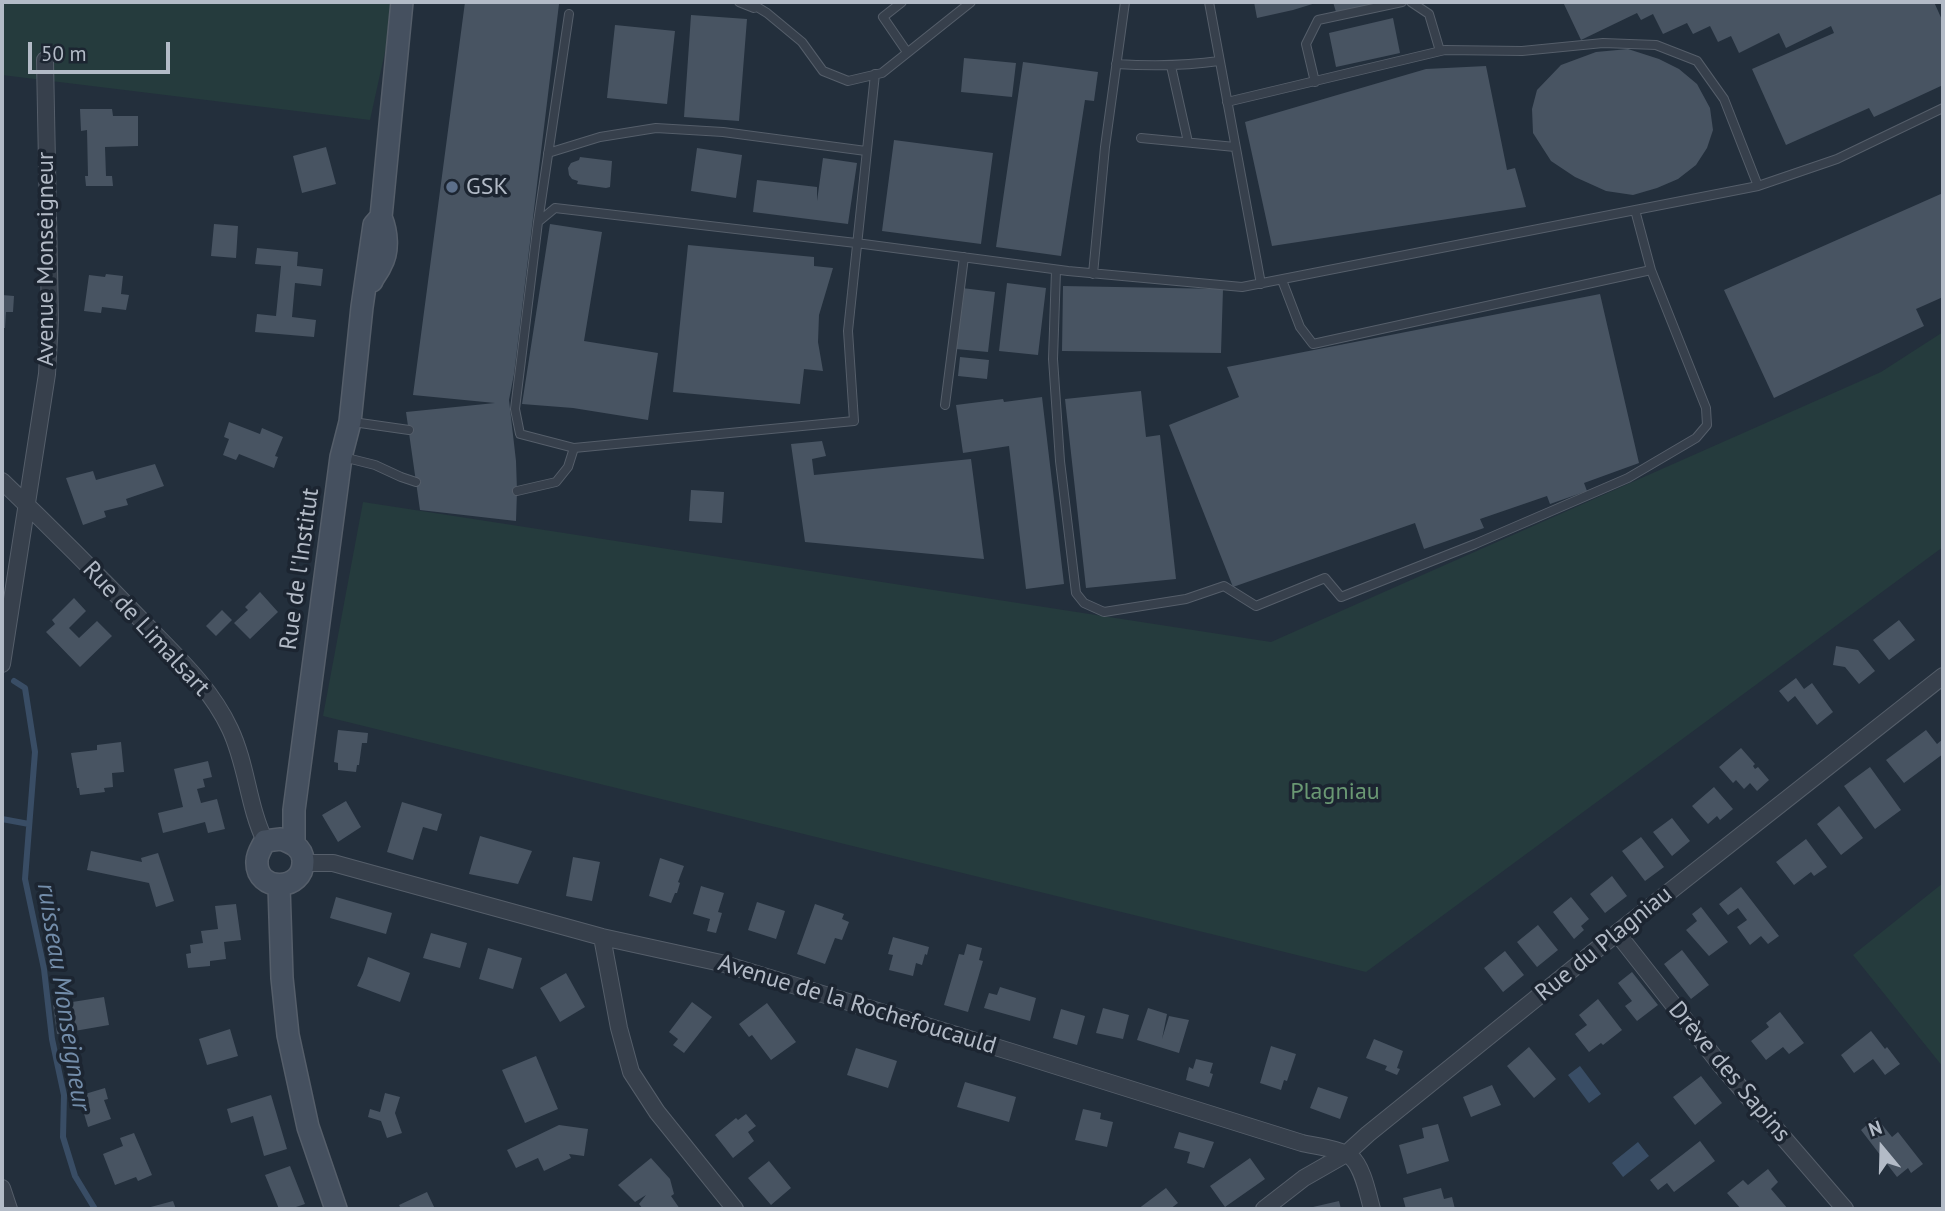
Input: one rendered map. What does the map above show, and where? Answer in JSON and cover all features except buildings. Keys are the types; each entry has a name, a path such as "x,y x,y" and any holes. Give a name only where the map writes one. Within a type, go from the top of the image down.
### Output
{"street":[{"name":"Rue de l'Institut","path":"299,854 294,810 341,457 350,422 374,225 381,218 402,2"},
{"name":"Avenue Monseigneur","path":"2,664 47,374 51,320 45,60"},
{"name":"Rue de Limalsart","path":"2,481 127,606 207,691 230,729 248,780 256,822 265,841"},
{"name":"Rue du Plagniau","path":"1264,1209 1312,1172 1346,1154 1616,933 1943,676"},
{"path":"281,839 299,854 298,877 286,885 279,886 265,881 257,869 258,855 265,841 281,839"},
{"name":"Avenue de la Rochefoucauld","path":"299,854 602,937 721,963 1302,1143 1346,1154"},
{"path":"279,886 282,978 288,1035 308,1127 336,1209"},
{"name":"Drève des Sapins","path":"1616,933 1719,1063 1845,1209"},
{"path":"602,937 619,1028 631,1072 657,1112 734,1209"},
{"path":"1346,1154 1353,1158 1366,1184 1372,1209"},
{"path":"2,1188 9,1209"}],"lane":[{"path":"739,2 767,13"},
{"path":"749,2 802,42 823,71 848,81 882,73 971,2"},
{"path":"902,2 883,17 907,52"},
{"path":"1093,274 1105,147 1125,2"},
{"path":"1209,2 1261,284"},
{"path":"1315,82 1306,44 1318,20 1402,2"},
{"path":"1410,2 1429,14 1440,51"},
{"path":"569,14 538,222 515,409 517,434 574,447 854,421 848,331 875,74"},
{"path":"1227,102 1440,51 1522,51 1603,43 1656,45 1696,61 1724,99 1758,186"},
{"path":"1116,64 1171,66 1219,61"},
{"path":"1171,66 1188,142"},
{"path":"538,222 555,208 856,243 1056,270 1242,287 1758,186 1837,159 1943,108"},
{"path":"548,153 600,137 656,128 723,132 866,151"},
{"path":"1140,138 1235,147"},
{"path":"1056,270 1053,359 1060,461 1076,593 1084,603 1104,612 1186,599 1224,586 1256,606 1325,578 1341,597 1475,544 1628,478 1696,438 1707,425 1706,408 1651,270 1635,210"},
{"path":"945,405 964,257"},
{"path":"1282,280 1300,327 1313,344 1651,270"},
{"path":"350,422 410,430"},
{"path":"517,491 556,482 568,467 574,447"},
{"path":"341,457 375,465 416,482"}],"green space":[{"path":"2,2 396,2 370,120 2,75"},
{"name":"Plagniau","path":"1943,332 1943,547 1366,972 323,716 363,502 1271,642 1881,372"},
{"path":"1943,883 1943,1067 1853,955"}],"water":[{"path":"1580,1066 1601,1094 1589,1103 1568,1075"},
{"path":"1638,1142 1649,1156 1623,1177 1612,1163"}],"waterway":[{"name":"ruisseau Monseigneur","path":"14,681 25,688 35,752 25,879 44,969 52,1039 64,1095 63,1137 75,1176 95,1209"},
{"name":"ruisseau Monseigneur","path":"2,819 29,824"}],"place":[{"name":"GSK","path":"452,187"}]}
